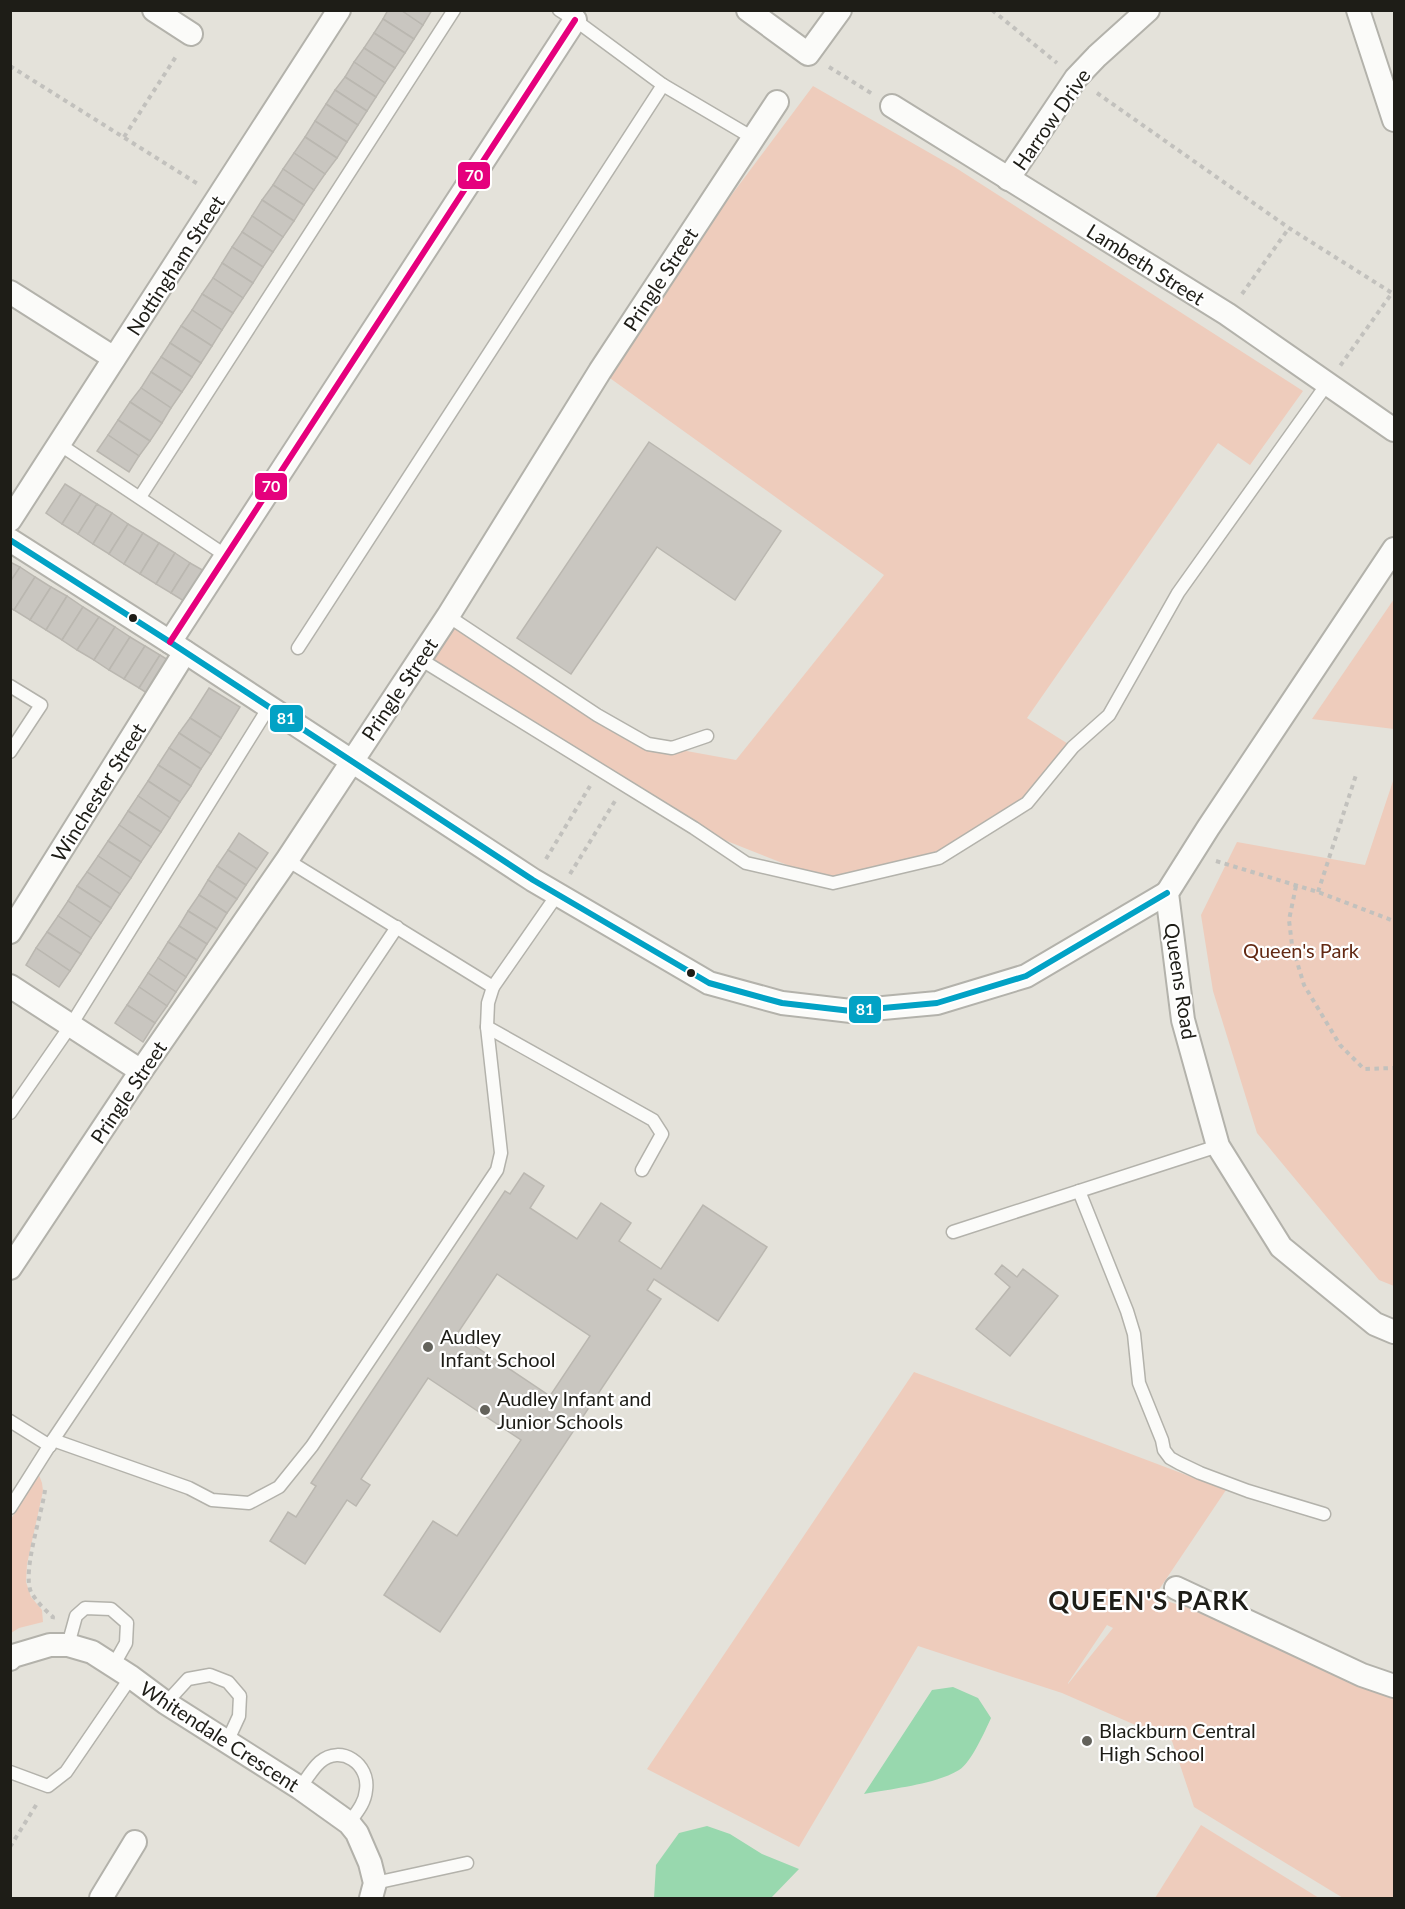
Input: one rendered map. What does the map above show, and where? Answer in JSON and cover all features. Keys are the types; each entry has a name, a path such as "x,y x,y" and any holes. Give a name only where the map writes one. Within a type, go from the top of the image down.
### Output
{"street":[{"path":"154,10 191,34"},
{"name":"Nottingham Street","path":"10,520 339,10"},
{"path":"748,10 808,54 840,10"},
{"name":"Harrow Drive","path":"1008,180 1076,78 1148,10"},
{"path":"1358,10 1395,120"},
{"name":"Winchester Street","path":"10,932 177,647 225,555 567,15"},
{"name":"Pringle Street","path":"10,1268 141,1071 287,860 420,659 600,371 777,102"},
{"name":"Lambeth Street","path":"892,106 1227,314 1395,430"},
{"path":"10,292 114,358"},
{"path":"10,540 533,880 709,983 782,1003 851,1011 937,1003 1026,976 1167,893 1395,549"},
{"name":"Queens Road","path":"1167,893 1184,1020 1218,1146 1281,1247 1375,1324 1395,1332"},
{"path":"10,986 141,1071"},
{"path":"1176,1588 1362,1675 1395,1686"},
{"path":"10,1659 59,1645"},
{"name":"Whitendale Crescent","path":"59,1645 92,1652 166,1703 300,1788 349,1823 357,1833 365,1853 373,1891"},
{"path":"101,1899 135,1842"}],"lane":[{"path":"140,497 454,10"},
{"path":"567,15 663,85 753,138"},
{"path":"298,648 663,85"},
{"path":"420,659 694,828 746,863 833,883 939,858 1027,803 1073,747 1109,715 1178,593 1327,384"},
{"path":"59,444 225,555"},
{"path":"448,616 597,715 648,744 672,748 707,735"},
{"path":"10,686 41,705 10,752"},
{"path":"10,1113 71,1025 269,707"},
{"path":"287,860 493,987"},
{"path":"10,1420 52,1443 189,1488 212,1500 249,1503 279,1487 312,1446 497,1170 501,1153 487,1027 488,1003 493,987 557,895"},
{"path":"10,1508 397,927"},
{"path":"487,1027 653,1120 662,1134 642,1170"},
{"path":"953,1232 1218,1146"},
{"path":"1079,1191 1127,1311 1134,1334 1139,1383 1164,1450 1170,1458 1200,1473 1248,1491 1324,1514"},
{"path":"10,1772 48,1786 66,1772 122,1672 127,1623 111,1610 85,1608 76,1616 59,1645"},
{"path":"166,1703 188,1679 210,1675 228,1682 240,1696 239,1716 226,1742"},
{"path":"300,1788 321,1761 340,1755 354,1760 364,1771 367,1788 363,1803 349,1823"},
{"path":"373,1891 467,1863"}],"path":[{"path":"992,10 1076,78 1289,228 1393,291 1327,384"},
{"path":"124,137 191,34"},
{"path":"808,54 892,106"},
{"path":"10,66 219,196"},
{"path":"1227,314 1289,228"},
{"path":"533,880 599,770"},
{"path":"1318,892 1356,775"},
{"path":"557,895 624,785"},
{"path":"1193,854 1318,892 1395,921"},
{"path":"1296,885 1289,920 1292,945 1305,985 1340,1045 1364,1069 1395,1068"},
{"path":"36,1468 45,1478 45,1491 28,1580 32,1592 52,1617 59,1645"},
{"path":"10,1847 48,1786"}],"green space":[{"path":"813,86 956,168 1303,391 1250,465 1218,443 1027,718 1073,747 1027,803 939,858 833,883 694,828 420,659 448,616 648,744 736,760 884,575 600,371"},
{"path":"1394,599 1394,729 1312,719"},
{"name":"Queen's Park","path":"1394,778 1394,1286 1379,1280 1257,1133 1213,991 1201,915 1237,842 1365,865"},
{"path":"914,1372 1226,1490 1154,1597 1394,1673 1394,1898 1343,1898 1194,1807 1172,1741 1062,1693 918,1646 799,1847 647,1769","holes":["1107,1625 1113,1628 1068,1684"]},
{"path":"39,1475 43,1491 27,1564 26,1582 31,1597 42,1610 43,1622 19,1628 11,1633 11,1519"},
{"path":"1201,1825 1319,1898 1155,1898"}],"shaded area":[{"path":"953,1687 978,1698 991,1718 964,1766 939,1779 864,1794 932,1690"},
{"path":"707,1826 730,1834 762,1854 799,1869 771,1898 654,1898 656,1865 679,1833"}],"building":[{"path":"388,10 401,10 423,25 414,39 383,19"},
{"path":"401,10 432,10 423,25"},
{"path":"383,19 414,39 405,53 374,33"},
{"path":"374,33 405,53 395,68 364,48"},
{"path":"364,48 395,68 385,83 354,62"},
{"path":"354,62 385,83 376,97 345,77"},
{"path":"345,77 376,97 367,111 335,90"},
{"path":"335,90 367,111 358,125 326,104"},
{"path":"326,104 358,125 347,142 315,121"},
{"path":"315,121 347,142 337,158 305,137"},
{"path":"305,137 337,158 325,174 294,153"},
{"path":"294,153 325,174 314,190 283,169"},
{"path":"283,169 314,190 304,205 273,185"},
{"path":"273,185 304,205 294,221 262,200"},
{"path":"262,200 294,221 283,237 252,216"},
{"path":"252,216 283,237 273,252 242,232"},
{"path":"242,232 273,252 263,267 232,247"},
{"path":"232,247 263,267 253,283 222,263"},
{"path":"222,263 253,283 243,298 213,278"},
{"path":"213,278 243,298 233,313 202,294"},
{"path":"202,294 233,313 222,330 192,310"},
{"path":"192,310 222,330 212,346 181,326"},
{"path":"181,326 212,346 201,363 170,343"},
{"path":"170,343 201,363 192,377 161,357"},
{"path":"161,357 192,377 182,392 151,372"},
{"path":"151,372 182,392 171,408 141,388"},
{"path":"141,388 171,408 162,423 130,402"},
{"path":"130,402 162,423 150,441 118,420"},
{"path":"118,420 150,441 139,456 108,435"},
{"path":"108,435 139,456 129,472 97,451"},
{"path":"649,442 781,531 735,600 657,547 571,674 517,638"},
{"path":"65,484 81,494 62,524 46,513"},
{"path":"81,494 97,504 78,534 62,524"},
{"path":"97,504 112,513 93,544 78,534"},
{"path":"112,513 128,524 109,554 93,544"},
{"path":"128,524 143,533 124,564 109,554"},
{"path":"143,533 159,543 140,574 124,564"},
{"path":"159,543 175,553 156,584 140,574"},
{"path":"175,553 190,563 171,593 156,584"},
{"path":"10,562 20,567 10,582"},
{"path":"190,563 206,572 187,603 171,593"},
{"path":"20,567 35,577 14,610 10,608 10,582"},
{"path":"35,577 51,587 30,620 14,610"},
{"path":"51,587 67,596 46,630 30,620"},
{"path":"67,596 83,607 62,640 46,630"},
{"path":"83,607 99,617 77,650 62,640"},
{"path":"99,617 115,627 94,660 77,650"},
{"path":"115,627 130,637 109,670 94,660"},
{"path":"130,637 145,646 124,679 109,670"},
{"path":"145,646 160,655 139,688 124,679"},
{"path":"160,655 173,663 153,697 139,688"},
{"path":"209,688 240,707 221,738 190,718"},
{"path":"190,718 221,738 211,754 179,733"},
{"path":"179,733 211,754 201,769 169,748"},
{"path":"169,748 201,769 191,786 158,765"},
{"path":"158,765 191,786 180,802 148,781"},
{"path":"148,781 180,802 170,818 138,796"},
{"path":"138,796 170,818 161,832 128,811"},
{"path":"128,811 161,832 151,847 119,825"},
{"path":"119,825 151,847 141,862 108,841"},
{"path":"239,833 268,853 257,869 228,850"},
{"path":"108,841 141,862 131,878 98,856"},
{"path":"228,850 257,869 246,885 217,866"},
{"path":"98,856 131,878 120,894 87,872"},
{"path":"217,866 246,885 237,899 208,880"},
{"path":"87,872 120,894 111,908 77,886"},
{"path":"208,880 237,899 227,913 199,895"},
{"path":"77,886 111,908 101,923 68,901"},
{"path":"199,895 227,913 217,929 188,911"},
{"path":"68,901 101,923 91,938 58,916"},
{"path":"188,911 217,929 207,944 179,926"},
{"path":"58,916 91,938 81,954 47,932"},
{"path":"179,926 207,944 197,960 168,942"},
{"path":"47,932 81,954 70,971 36,948"},
{"path":"168,942 197,960 186,977 158,958"},
{"path":"36,948 70,971 59,987 26,965"},
{"path":"158,958 186,977 176,992 148,973"},
{"path":"148,973 176,992 167,1006 139,987"},
{"path":"139,987 167,1006 155,1023 127,1005"},
{"path":"127,1005 155,1023 143,1042 115,1023"},
{"path":"524,1173 544,1186 530,1208 577,1239 601,1203 631,1223 619,1241 661,1269 703,1205 767,1247 718,1321 654,1279 647,1290 661,1299 440,1632 384,1595 433,1521 457,1536 521,1440 428,1378 361,1479 370,1485 356,1506 347,1500 305,1564 270,1541 288,1512 296,1517 316,1486 311,1483 505,1191 510,1194","holes":["497,1274 590,1336 550,1396 457,1334"]},
{"path":"1002,1265 1017,1277 1023,1269 1058,1296 1010,1356 976,1329 1010,1287 995,1274"}],"transit line":[{"name":"70","path":"170,642 575,20"},
{"name":"81","path":"10,540 533,880 709,983 782,1003 851,1011 937,1003 1026,976 1167,893"}],"place":[{"name":"Audley Infant School","path":"428,1347"},
{"name":"Audley Infant and Junior Schools","path":"485,1410"},
{"name":"Blackburn Central High School","path":"1087,1741"}],"district":[{"name":"QUEEN'S PARK","path":"1149,1600"}]}
